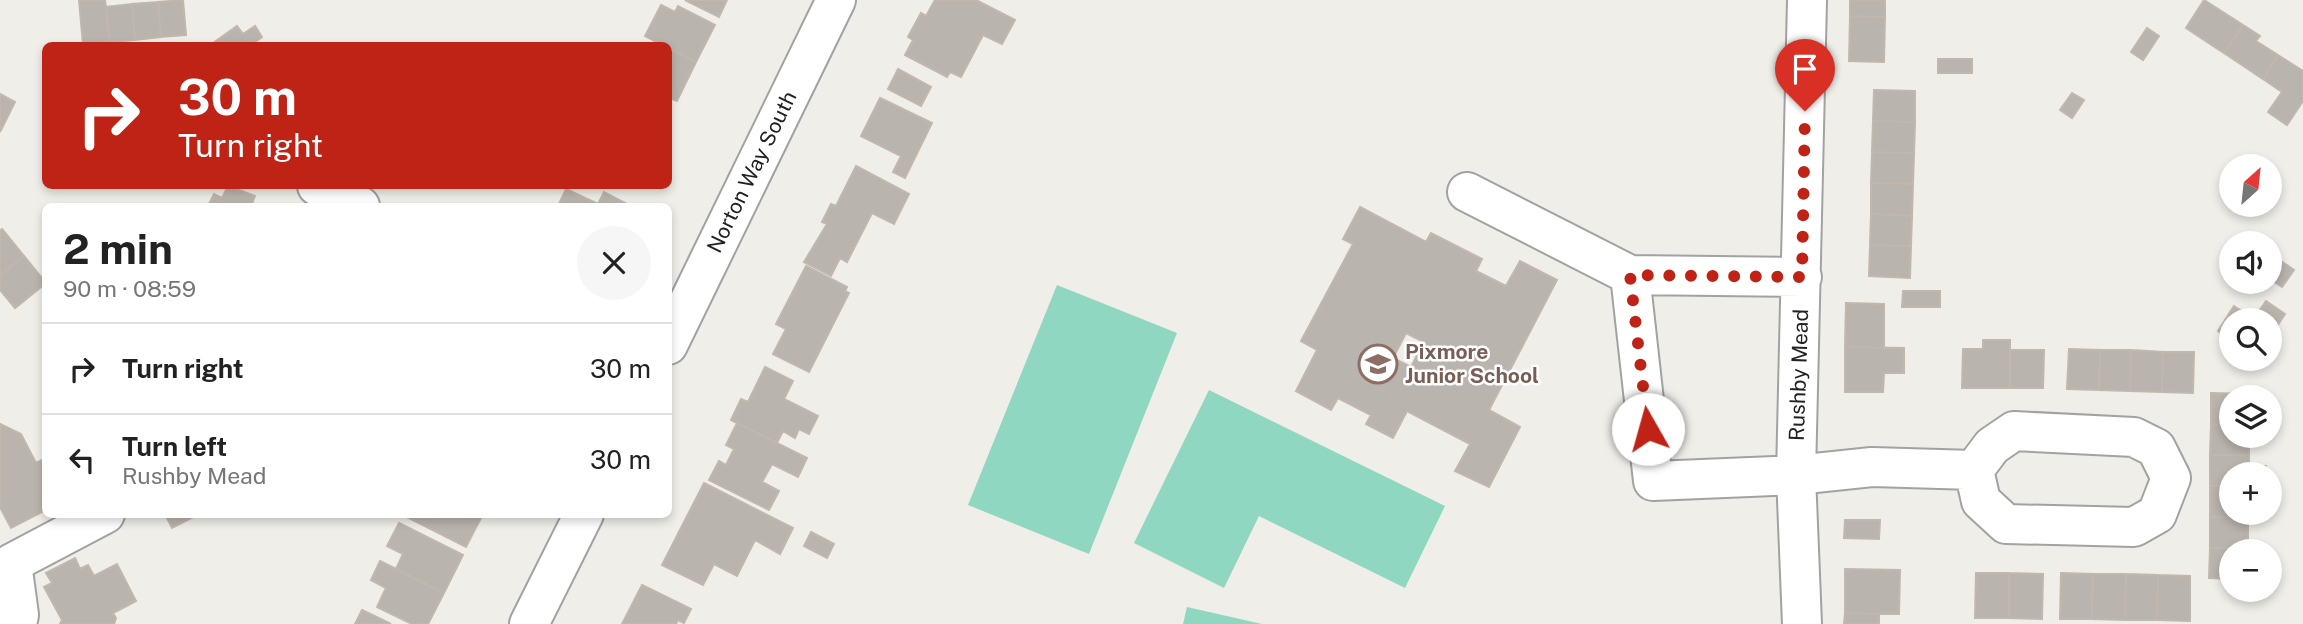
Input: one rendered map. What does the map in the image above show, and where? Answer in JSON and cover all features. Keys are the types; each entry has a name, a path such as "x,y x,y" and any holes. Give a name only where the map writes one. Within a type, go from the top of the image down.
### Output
{"street":[{"name":"Norton Way South","path":"672,337 836,0"},
{"name":"Rushby Mead","path":"1802,624 1796,475 1807,0"},
{"path":"323,189 350,203"},
{"path":"1467,192 1630,275 1802,277"},
{"path":"1630,275 1653,481 1796,475 1872,467 1974,470"},
{"path":"2014,432 2028,432 2134,437 2156,449 2171,478 2157,514 2134,527 2006,524 1981,501 1974,470 1992,446 2014,432"},
{"path":"17,624 19,615 6,557 95,518"},
{"path":"529,624 582,518"}],"green space":[{"path":"1057,285 1177,333 1089,554 968,505"},
{"path":"1209,390 1445,506 1405,588 1259,516 1224,588 1134,543"},
{"path":"1187,607 1262,624 1183,624"}],"building":[{"path":"79,0 105,0 110,42 83,42"},
{"path":"183,0 186,35 161,37 158,2"},
{"path":"685,0 727,0 719,17"},
{"path":"935,0 976,0 1015,20 1002,44 983,35 961,77 950,72 947,77 905,55 913,40 908,37 921,13 926,16"},
{"path":"1850,0 1885,0 1885,17 1850,16"},
{"path":"2204,0 2243,25 2224,53 2186,28"},
{"path":"158,2 161,37 135,40 132,4"},
{"path":"132,4 135,40 110,42 106,7"},
{"path":"661,5 675,12 678,6 715,25 696,62 672,50 672,42 657,42 645,36"},
{"path":"1850,16 1885,17 1884,62 1849,61"},
{"path":"2243,25 2260,36 2256,41 2278,55 2263,79 2224,53"},
{"path":"237,26 243,34 255,26 262,37 255,42 215,42"},
{"path":"2147,28 2159,36 2143,60 2131,52"},
{"path":"672,50 696,62 677,101 672,99"},
{"path":"2278,55 2303,71 2303,101 2287,125 2268,112 2282,92 2263,79"},
{"path":"1938,59 1972,59 1972,73 1938,73"},
{"path":"898,69 931,87 921,106 888,89"},
{"path":"1874,90 1915,91 1915,122 1873,121"},
{"path":"2072,93 2084,100 2072,118 2060,110"},
{"path":"0,94 15,102 0,132"},
{"path":"880,98 932,123 905,178 893,172 901,156 861,136"},
{"path":"1873,121 1915,122 1914,153 1872,152"},
{"path":"1872,152 1914,153 1913,184 1871,183"},
{"path":"856,166 909,194 894,224 872,213 847,262 840,258 831,276 804,262 827,224 822,222 831,204 836,206"},
{"path":"1871,183 1913,184 1912,216 1871,214"},
{"path":"226,189 236,189 255,196 252,203 210,203 214,194 222,198"},
{"path":"566,189 596,203 559,203"},
{"path":"604,192 625,203 598,203"},
{"path":"1360,207 1426,242 1431,233 1482,259 1476,271 1506,286 1520,261 1557,280 1489,410 1520,427 1489,487 1455,471 1470,444 1407,411 1393,438 1366,424 1371,415 1338,398 1331,410 1296,391 1317,350 1301,341 1353,244 1343,239","holes":["1406,333 1424,342 1411,367 1393,358"]},
{"path":"1871,214 1912,216 1911,246 1870,245"},
{"path":"2,229 24,256 0,275 0,231"},
{"path":"1870,245 1911,246 1910,278 1869,276"},
{"path":"24,256 42,278 42,286 15,308 0,290 0,275"},
{"path":"2282,262 2294,270 2282,287"},
{"path":"806,266 847,287 845,291 849,293 809,372 773,354 786,329 776,324"},
{"path":"1903,291 1940,291 1940,307 1902,307"},
{"path":"2266,301 2276,308 2261,308"},
{"path":"1846,303 1884,304 1884,348 1845,347"},
{"path":"1983,340 2010,340 2010,388 1962,388 1963,349 1983,349"},
{"path":"1845,347 1904,348 1904,373 1884,373 1883,392 1845,392"},
{"path":"2069,349 2100,350 2099,390 2067,389"},
{"path":"2010,350 2044,350 2043,388 2010,388"},
{"path":"2100,350 2131,350 2130,391 2099,390"},
{"path":"2131,350 2163,352 2162,392 2130,391"},
{"path":"2163,352 2194,352 2193,393 2162,392"},
{"path":"765,367 793,381 784,399 818,416 809,434 799,429 795,438 783,431 777,443 731,420 741,399 748,402"},
{"path":"2211,393 2219,393 2219,424 2211,424"},
{"path":"737,423 807,458 798,477 772,464 762,482 779,491 769,510 709,480 719,461 726,465 734,449 726,445"},
{"path":"0,424 21,434 36,463 42,460 42,512 11,528 0,507"},
{"path":"2211,424 2219,424 2219,448 2249,448 2249,455 2210,455"},
{"path":"2210,455 2249,455 2249,462 2219,462 2219,486 2210,486"},
{"path":"704,483 793,528 780,554 755,540 737,576 714,564 703,585 662,565"},
{"path":"2210,486 2219,486 2219,517 2210,517"},
{"path":"2210,517 2219,517 2219,525 2248,525 2248,539 2219,539 2219,548 2210,548"},
{"path":"167,518 191,518 172,528"},
{"path":"409,518 481,518 466,547"},
{"path":"1845,520 1880,520 1879,539 1844,538"},
{"path":"399,523 463,555 444,593 396,569 403,554 387,546"},
{"path":"811,532 834,544 827,558 804,546"},
{"path":"2210,548 2219,548 2219,578 2209,578"},
{"path":"75,558 80,569 88,565 94,576 117,564 136,601 113,613 116,618 114,624 60,624 62,620 44,587 52,583 46,573"},
{"path":"380,561 444,593 428,624 412,624 377,607 386,588 371,580"},
{"path":"1845,569 1900,570 1899,614 1845,613"},
{"path":"1976,573 2009,573 2009,618 1975,618"},
{"path":"2009,573 2043,574 2042,619 2009,618"},
{"path":"2061,573 2093,574 2092,619 2060,619"},
{"path":"2093,574 2126,574 2125,620 2092,619"},
{"path":"2126,574 2158,575 2157,620 2125,620"},
{"path":"2158,575 2190,576 2190,621 2157,620"},
{"path":"642,585 691,609 684,623 678,620 676,624 622,624"},
{"path":"362,610 391,624 355,624"},
{"path":"1845,613 1879,614 1879,624 1844,624"}],"place":[{"name":"Pixmore Junior School","path":"1378,364"}],"route":[{"path":"1648,429 1630,275 1802,277 1805,111"}]}
